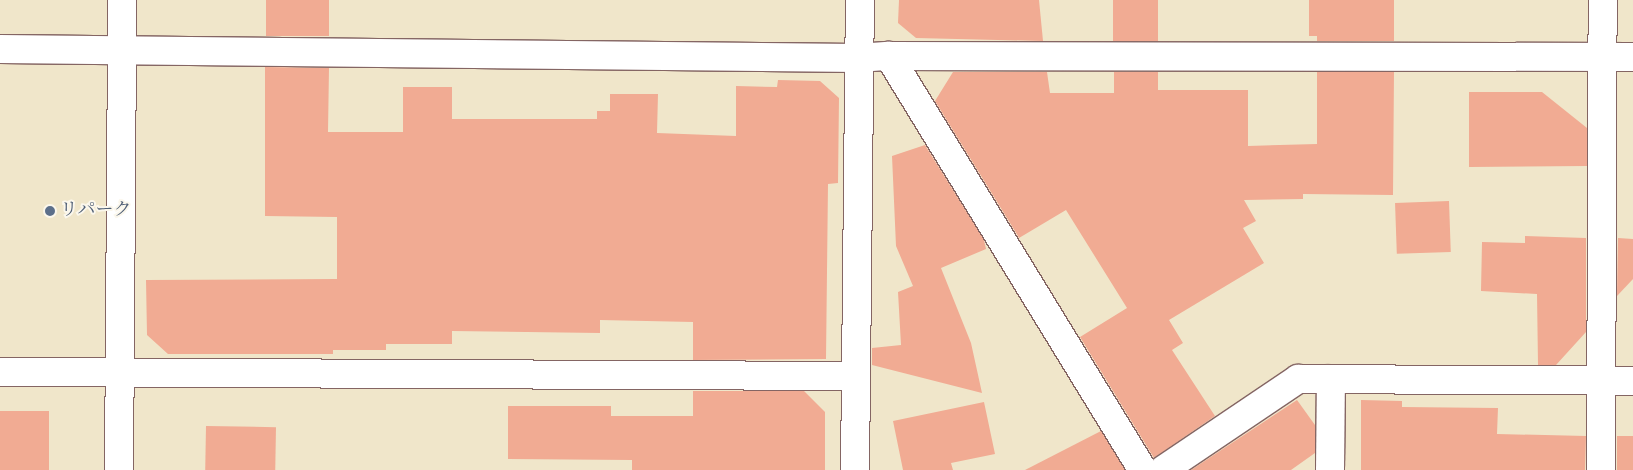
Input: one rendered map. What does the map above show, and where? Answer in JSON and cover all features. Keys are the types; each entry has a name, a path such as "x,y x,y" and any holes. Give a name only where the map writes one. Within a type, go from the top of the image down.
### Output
{"street":[{"path":"119,470 122,0"},
{"path":"855,470 860,0"},
{"path":"1601,470 1602,0"},
{"path":"0,49 858,58 889,56 1633,57"},
{"path":"889,56 1143,470"},
{"path":"0,372 856,376"},
{"path":"1164,470 1298,379 1633,381"},
{"path":"1330,470 1331,379"}],"building":[{"path":"266,0 329,0 329,36 266,36"},
{"path":"899,0 1039,0 1043,41 916,38 898,23"},
{"path":"1113,0 1158,0 1158,41 1113,41"},
{"path":"1309,0 1394,0 1394,41 1317,41 1317,36 1309,36"},
{"path":"265,67 329,68 328,132 403,132 403,87 452,87 452,119 597,119 597,111 610,111 610,94 658,94 657,133 736,136 736,86 777,87 778,80 820,81 839,98 838,183 828,184 826,359 693,360 693,322 600,320 600,333 452,331 452,344 386,344 386,350 333,350 333,354 168,354 147,335 146,280 337,279 337,217 265,216"},
{"path":"953,72 1047,72 1050,93 1114,93 1114,72 1158,72 1158,90 1248,90 1248,146 1317,144 1317,72 1394,72 1393,195 1303,194 1303,199 1244,200 1256,221 1243,228 1264,263 1169,320 1183,343 1172,350 1215,416 1154,458 1080,337 1127,308 1066,210 1019,238 935,101"},
{"path":"1469,92 1542,92 1587,128 1587,166 1469,167"},
{"path":"925,145 984,240 986,249 941,268 971,343 982,393 872,365 872,348 901,345 898,292 913,286 896,246 892,156"},
{"path":"1449,201 1451,252 1397,254 1395,203"},
{"path":"1525,236 1586,238 1586,332 1556,365 1538,365 1537,294 1481,291 1482,242 1525,243"},
{"path":"1618,238 1633,239 1633,279 1617,296"},
{"path":"693,391 804,391 825,412 825,470 632,470 632,460 508,459 508,406 611,406 611,416 693,416"},
{"path":"1297,400 1315,425 1315,453 1291,470 1191,470"},
{"path":"1361,400 1402,401 1402,407 1498,408 1497,434 1586,436 1585,470 1361,470"},
{"path":"984,402 995,454 951,463 953,470 903,470 893,421"},
{"path":"0,411 49,411 49,470 0,470"},
{"path":"206,426 276,427 275,470 205,470"},
{"path":"1101,431 1125,470 1025,470"},
{"path":"1617,436 1633,436 1633,470 1617,470"}],"place":[{"name":"リパーク","path":"50,211"}]}
